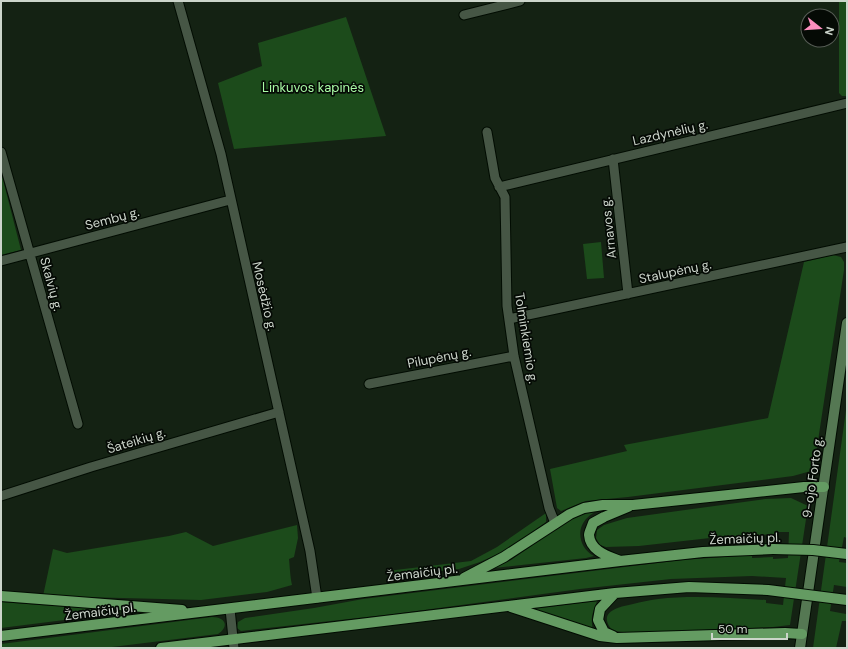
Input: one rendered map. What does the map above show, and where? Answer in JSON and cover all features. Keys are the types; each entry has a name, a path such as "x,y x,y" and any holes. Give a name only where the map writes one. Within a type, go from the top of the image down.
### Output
{"main road":[{"name":"9-ojo Forto g.","path":"800,648 847,323"},
{"path":"457,581 504,557 555,523 584,508 603,505 633,505 804,487 824,488"},
{"path":"620,561 598,551 592,545 589,535 593,523 633,505"},
{"name":"Žemaičių pl.","path":"1,636 703,552 773,549 814,550 847,554"},
{"path":"206,648 508,606 615,593 689,587 768,590 847,600"},
{"path":"615,593 600,609 598,620 604,632 617,638"},
{"path":"1,596 204,612"},
{"path":"508,606 600,636 617,638 785,633 802,634"},
{"path":"161,648 234,644"}],"street":[{"name":"Mosėdžio g.","path":"178,1 221,154 230,200 310,551 317,598"},
{"path":"464,15 520,1"},
{"name":"Lazdynėlių g.","path":"499,187 847,103"},
{"name":"Tolminkiemio g.","path":"487,132 496,178 505,197 507,306 514,356 549,508 555,523"},
{"name":"Skalvių g.","path":"1,152 78,424"},
{"name":"Arnavos g.","path":"613,159 628,294"},
{"name":"Sembų g.","path":"1,260 230,200"},
{"name":"Stalupėnų g.","path":"509,319 847,247"},
{"name":"Pilupėnų g.","path":"369,384 514,356"},
{"name":"Šateikių g.","path":"1,496 279,412"},
{"path":"230,609 234,644"}],"green space":[{"path":"839,1 847,1 847,96 842,96 839,93"},
{"name":"Linkuvos kapinės","path":"346,17 386,136 234,149 218,83 262,66 258,43"},
{"path":"1,172 21,250 1,255"},
{"path":"601,242 604,278 587,279 583,244"},
{"path":"833,255 841,257 844,262 844,270 814,467 811,471 793,476 586,501 561,511 557,508 550,469 627,451 624,445 768,418 804,262"},
{"path":"847,403 847,538 844,537 839,562 847,563 847,587 834,585 830,611 846,614 847,612 847,621 842,621 836,648 813,648"},
{"path":"791,498 808,506 790,625 632,633 613,631 608,625 607,619 611,612 627,605 648,600 685,597 725,598 766,600 766,603 783,605 786,578 752,576 671,579 580,589 394,614 241,631 237,628 238,622 245,618 363,599 682,560 752,555 752,558 788,558 789,532 710,538 639,546 606,547 600,545 596,538 597,530 604,525 627,518 765,499"},
{"path":"592,510 598,510 589,516 583,523 580,533 582,544 585,549 594,556 494,568 511,560 567,521"},
{"path":"546,513 546,522 507,550 480,562 459,569 415,574 387,573 387,571 471,561 497,547"},
{"path":"297,525 298,538 294,557 289,559 292,585 267,592 201,600 43,596 53,549 67,553 186,532 213,546"},
{"path":"597,601 592,618 593,630 532,609"},
{"path":"1,602 120,609 121,611 120,613 1,628"},
{"path":"216,617 224,622 224,628 218,634 104,648 1,648 1,644"}]}
